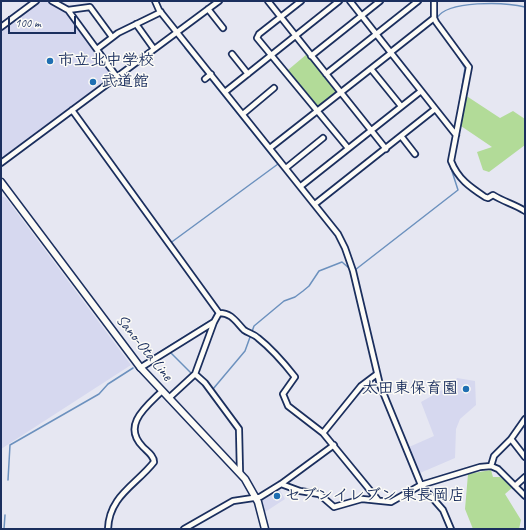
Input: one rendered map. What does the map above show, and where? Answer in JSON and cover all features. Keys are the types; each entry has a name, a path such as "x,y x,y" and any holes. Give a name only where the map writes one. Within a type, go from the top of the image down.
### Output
{"main road":[{"name":"Sano-Ota Line","path":"1,182 140,368 240,472 256,498 265,529"}],"street":[{"path":"1,27 36,1"},
{"path":"52,1 68,10 117,77"},
{"path":"155,1 161,12 177,33 226,92 332,226 345,248 353,271 380,385 421,485 443,510 450,529"},
{"path":"1,163 219,1"},
{"path":"268,1 386,149"},
{"path":"301,1 257,36 271,56 282,66 348,148"},
{"path":"226,92 339,1"},
{"path":"350,1 456,135"},
{"path":"312,56 380,1"},
{"path":"326,74 418,1"},
{"path":"434,1 434,18 443,34 469,67 452,161 454,170 464,182 485,197 488,198 493,195 505,203 513,203 525,211"},
{"path":"68,10 90,7 112,37"},
{"path":"208,9 223,28"},
{"path":"97,49 112,37 161,12"},
{"path":"270,148 434,18"},
{"path":"136,24 154,49"},
{"path":"232,54 248,74"},
{"path":"371,69 401,106"},
{"path":"204,79 211,74"},
{"path":"243,114 274,88"},
{"path":"301,186 421,91"},
{"path":"315,204 435,109"},
{"path":"72,110 170,242 220,313 225,313 236,320 244,330 256,336 295,377 283,394 288,406 323,433 378,500"},
{"path":"401,136 415,154"},
{"path":"286,168 323,138"},
{"path":"169,398 194,375 214,322 220,313"},
{"path":"140,368 214,322"},
{"path":"323,433 361,386 377,374"},
{"path":"194,375 205,383 239,429 240,472"},
{"path":"108,529 112,506 120,495 154,462 153,457 139,443 135,426 138,415 162,391"},
{"path":"490,466 494,456 512,439 525,419"},
{"path":"512,439 525,457"},
{"path":"184,529 234,501 256,498 281,484 334,445"},
{"path":"281,484 300,492 319,494 334,507 362,499 391,502 421,485 480,467 490,466 498,469 525,496"},
{"path":"515,486 525,477"}],"shaded area":[{"path":"40,1 46,1 64,9 113,75 1,158 1,31"},
{"path":"1,196 6,198 131,365 1,449"},
{"path":"457,378 475,381 476,405 460,419 456,429 455,458 420,473 409,447 434,436 421,402 453,384"},
{"path":"278,487 285,499 265,512 261,498"}],"green space":[{"path":"307,54 336,90 336,93 320,106 318,106 288,70"},
{"path":"465,95 500,118 513,111 525,119 525,145 489,172 483,170 477,152 492,147 461,126"},
{"path":"491,470 493,477 500,477 513,487 505,494 521,520 519,529 473,529 465,509 468,474"}],"waterway":[{"path":"437,18 443,12 464,5 504,4 525,7"},
{"path":"169,244 278,164 185,48"},
{"path":"454,50 465,68 456,124"},
{"path":"452,142 453,136"},
{"path":"355,270 458,190 449,162"},
{"path":"213,389 245,351 254,326 284,301 295,297 309,286 319,271 342,262 350,269"},
{"path":"144,362 213,319 216,311"},
{"path":"170,352 205,387"},
{"path":"8,480 10,445 99,394 108,384 133,368"},
{"path":"4,529 5,515"}],"place":[{"name":"市立北中学校","path":"50,61"},
{"name":"武道館","path":"93,82"},
{"name":"太田東保育園","path":"466,389"},
{"name":"セブンイレブン 東長岡店","path":"277,496"}]}
